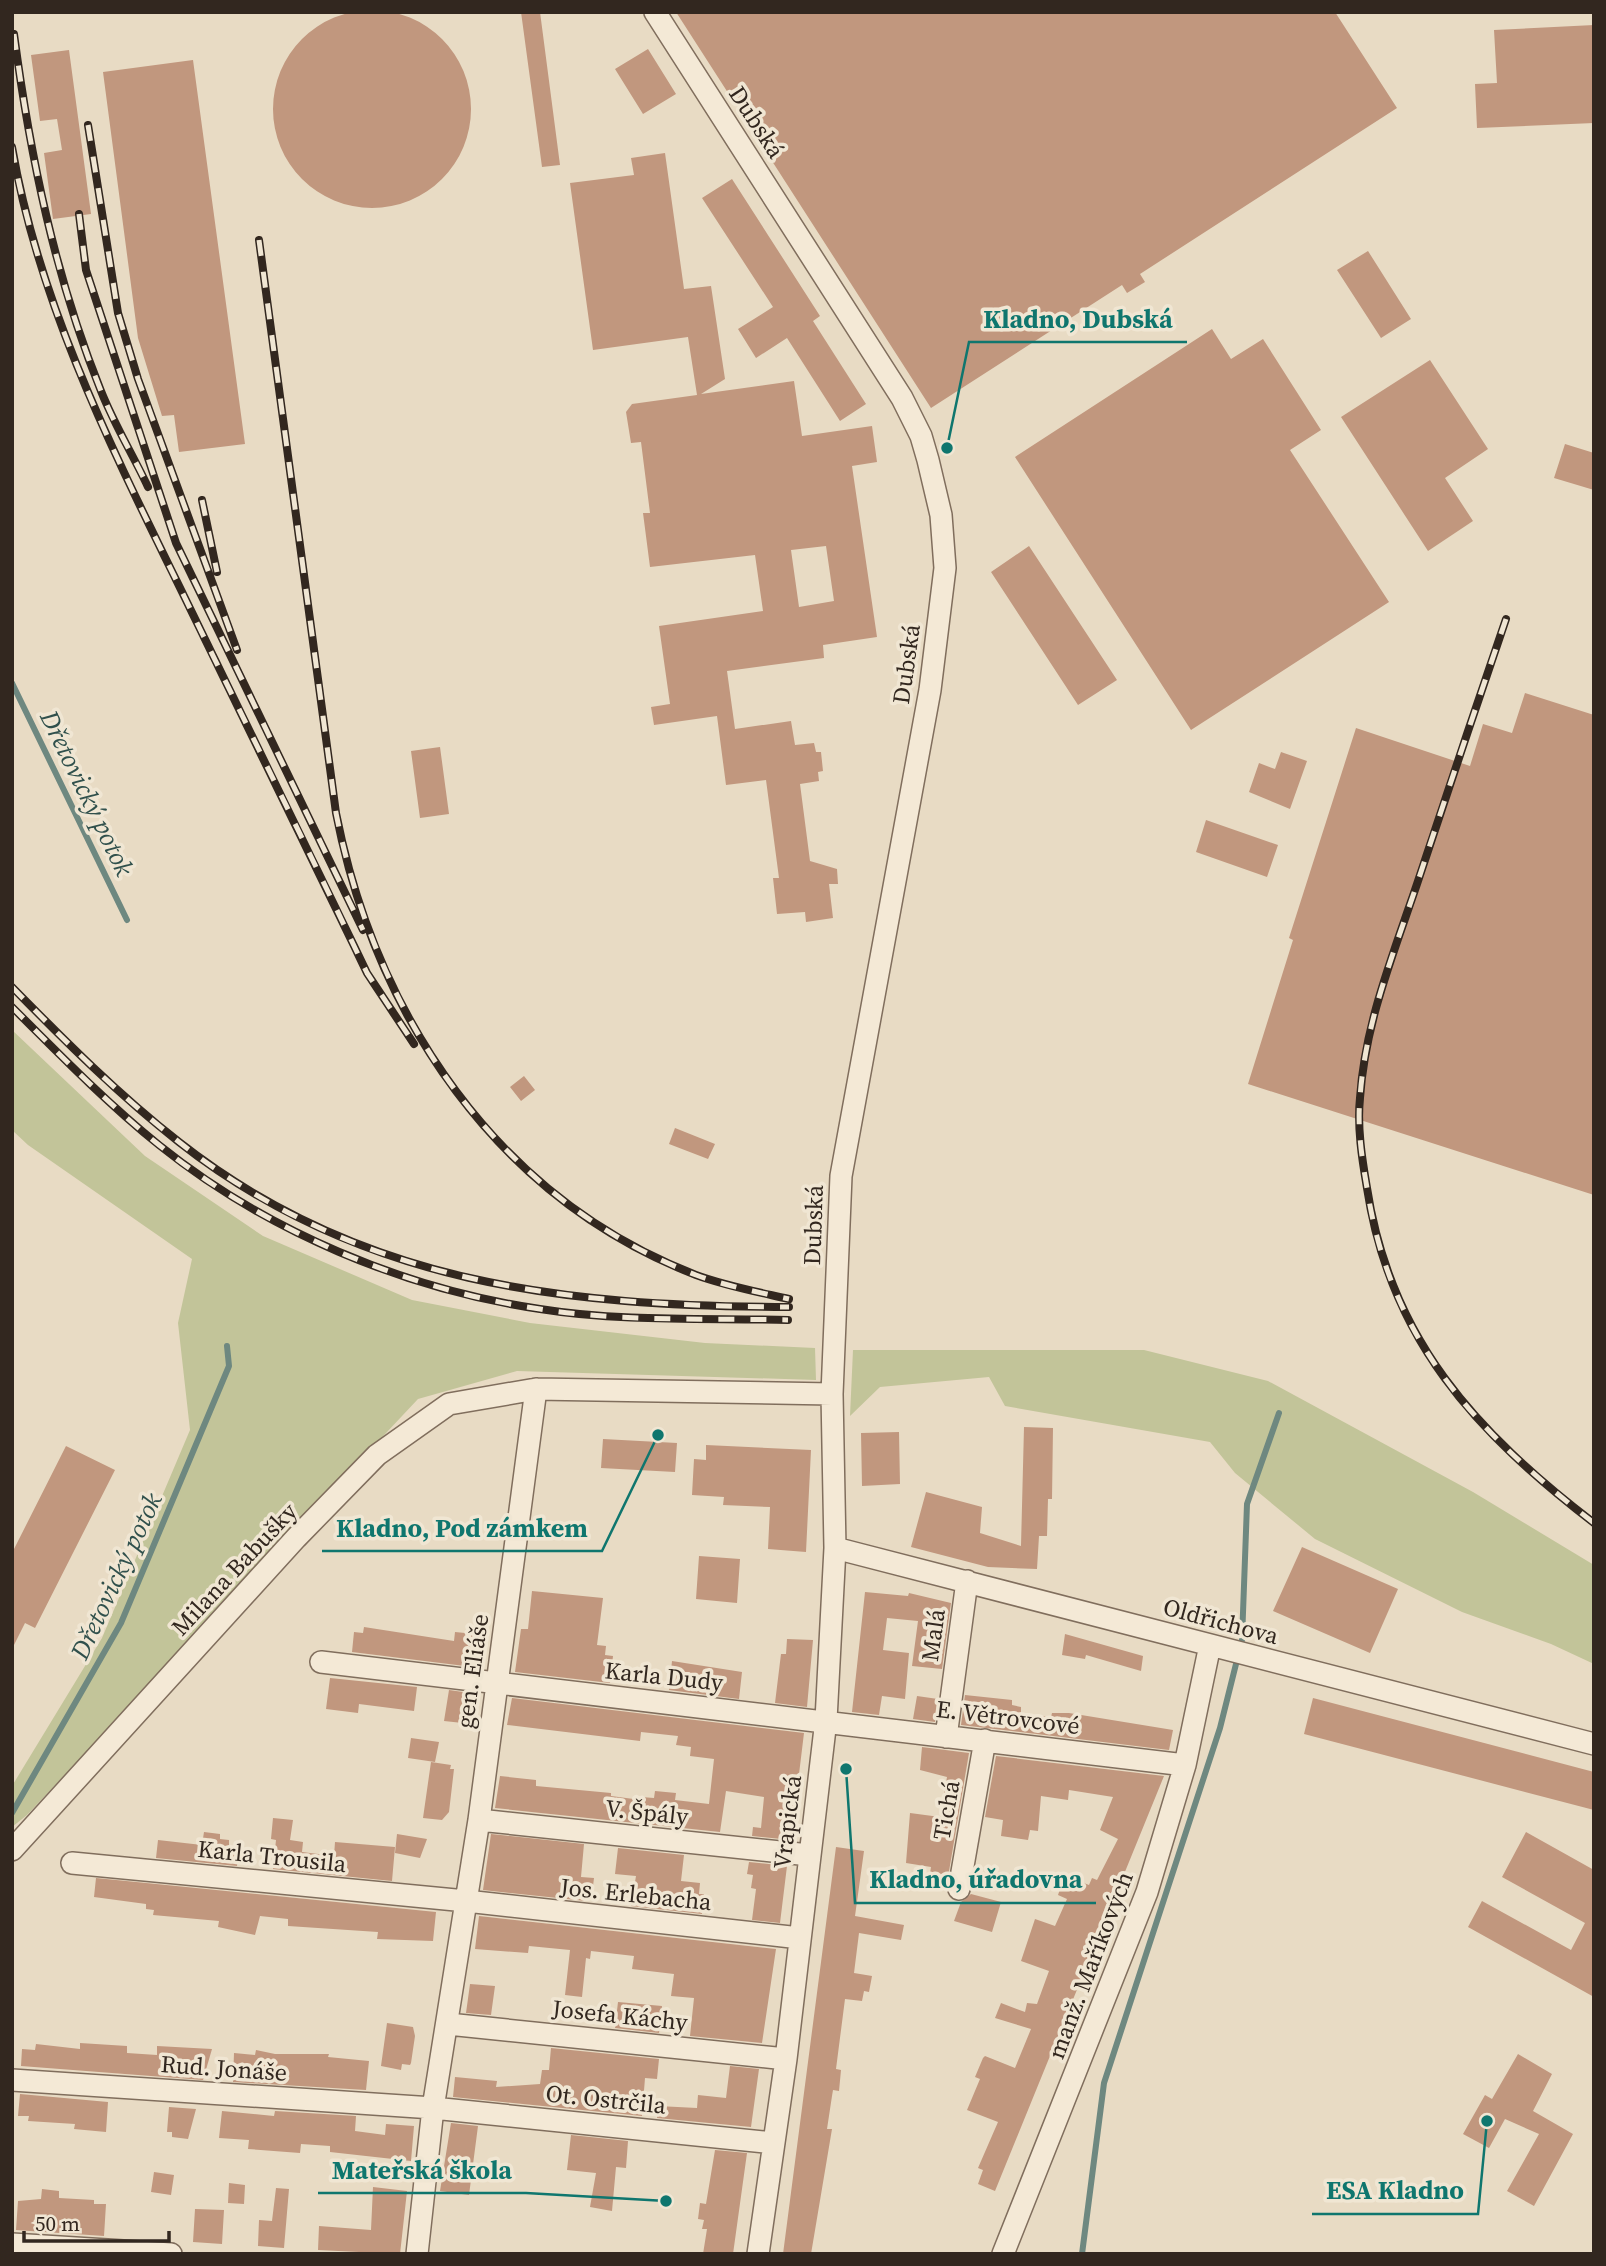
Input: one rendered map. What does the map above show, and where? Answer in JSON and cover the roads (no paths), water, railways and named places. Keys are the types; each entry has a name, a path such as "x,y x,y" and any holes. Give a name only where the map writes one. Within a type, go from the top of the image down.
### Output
{"street":[{"name":"Dubská","path":"656,12 902,398 921,436 941,516 945,568 930,690 841,1176 832,1394"},
{"path":"536,1389 832,1394"},
{"name":"gen. Eliáše","path":"416,2254 433,2108 479,1821 536,1389"},
{"name":"Milana Babušky","path":"12,1850 296,1538 377,1455 449,1404 536,1389"},
{"name":"Vrapická","path":"758,2254 786,2059 826,1720 835,1548 832,1394"},
{"name":"Oldřichova","path":"835,1548 1594,1744"},
{"name":"Malá","path":"946,1737 967,1581"},
{"name":"manž. Maříkových","path":"1003,2254 1147,1892 1185,1765 1210,1645"},
{"name":"Karla Dudy","path":"321,1662 826,1720"},
{"name":"E. Větrovcové","path":"826,1720 1185,1765"},
{"name":"Tichá","path":"959,1889 985,1740"},
{"name":"V. Špály","path":"479,1821 809,1855"},
{"name":"Karla Trousila","path":"72,1863 466,1901"},
{"name":"Jos. Erlebacha","path":"466,1901 800,1938"},
{"name":"Josefa Káchy","path":"448,2024 786,2059"},
{"name":"Rud. Jonáše","path":"12,2080 433,2108"},
{"name":"Ot. Ostrčila","path":"433,2108 774,2143"},
{"path":"12,2244 171,2254"}],"waterway":[{"name":"Dřetovický potok","path":"12,683 127,920"},
{"name":"Dřetovický potok","path":"12,1813 121,1623 229,1366 227,1346"},
{"path":"1082,2254 1104,2083 1220,1728 1242,1640 1247,1504 1279,1413"}],"railway":[{"path":"14,34 36,171 70,304 106,403 148,487"},
{"path":"88,125 118,313 138,379 237,650"},
{"path":"12,147 40,264 60,321 106,433 367,973 414,1044"},
{"path":"79,214 86,270 176,543 363,930"},
{"path":"259,240 336,813 355,888 381,960 415,1029 456,1092 505,1149 561,1199 625,1241 696,1275 730,1286 789,1299"},
{"path":"202,500 217,572"},
{"path":"1506,619 1374,1016 1363,1070 1359,1109 1360,1143 1379,1242 1396,1292 1418,1337 1445,1378 1476,1417 1512,1454 1594,1523"},
{"path":"12,987 114,1087 179,1142 248,1190 320,1228 393,1257 469,1278 546,1292 625,1301 789,1307"},
{"path":"12,1007 102,1096 159,1145 245,1204 339,1252 438,1287 540,1309 632,1318 788,1320"}],"place":[{"name":"Kladno, Dubská","path":"947,448"},
{"name":"Kladno, Pod zámkem","path":"658,1435"},
{"name":"Kladno, úřadovna","path":"846,1769"},
{"name":"ESA Kladno","path":"1487,2121"},
{"name":"Mateřská škola","path":"666,2201"}]}
